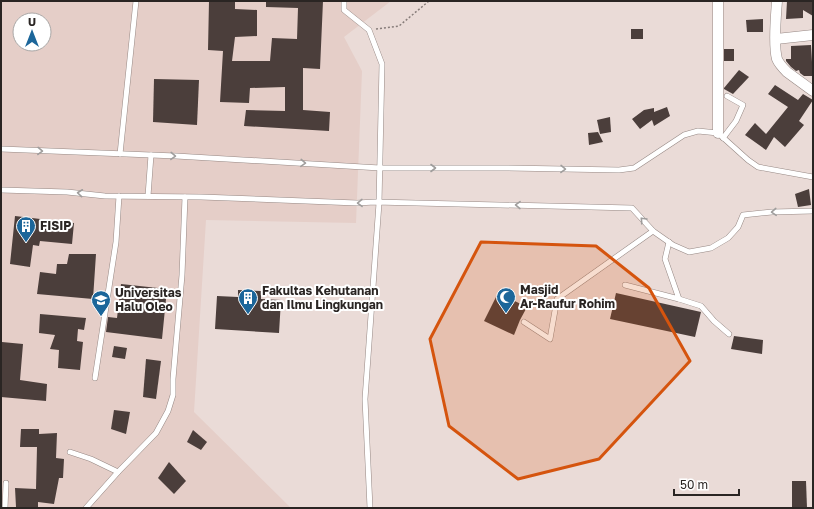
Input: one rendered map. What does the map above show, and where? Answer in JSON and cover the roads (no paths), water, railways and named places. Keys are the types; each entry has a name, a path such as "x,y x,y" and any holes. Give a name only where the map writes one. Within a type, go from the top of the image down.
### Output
{"street":[{"path":"718,1 721,135"},
{"path":"777,1 776,53 778,60 780,65 787,72 813,91"},
{"path":"776,39 813,35"}],"lane":[{"path":"120,154 136,1"},
{"path":"344,1 344,10 369,30 382,64 379,203 365,399 370,508"},
{"path":"721,135 736,121 743,105 727,96"},
{"path":"1,149 151,155 380,168 619,170 634,168 684,135 698,131 721,135 748,160 758,167 813,176"},
{"path":"148,196 151,155"},
{"path":"1,190 67,192 119,196 349,203 632,208 653,231 672,245 689,252 711,248 728,238 738,227 743,215 772,212 813,211"},
{"path":"95,378 116,242 119,196"},
{"path":"86,508 156,433 168,411 173,395 173,378 182,275 185,197"},
{"path":"524,322 550,339 557,299 653,231"},
{"path":"669,242 665,259 679,299"},
{"path":"625,285 701,306 714,321 729,334"},
{"path":"70,452 90,458 118,472"},
{"path":"5,508 6,483"}],"place":[{"name":"FISIP","path":"26,243"},
{"name":"Masjid Ar-Raufur Rohim","path":"506,314"},
{"name":"Fakultas Kehutanan dan Ilmu Lingkungan","path":"248,315"},
{"name":"Universitas Halu Oleo","path":"101,317"}]}
